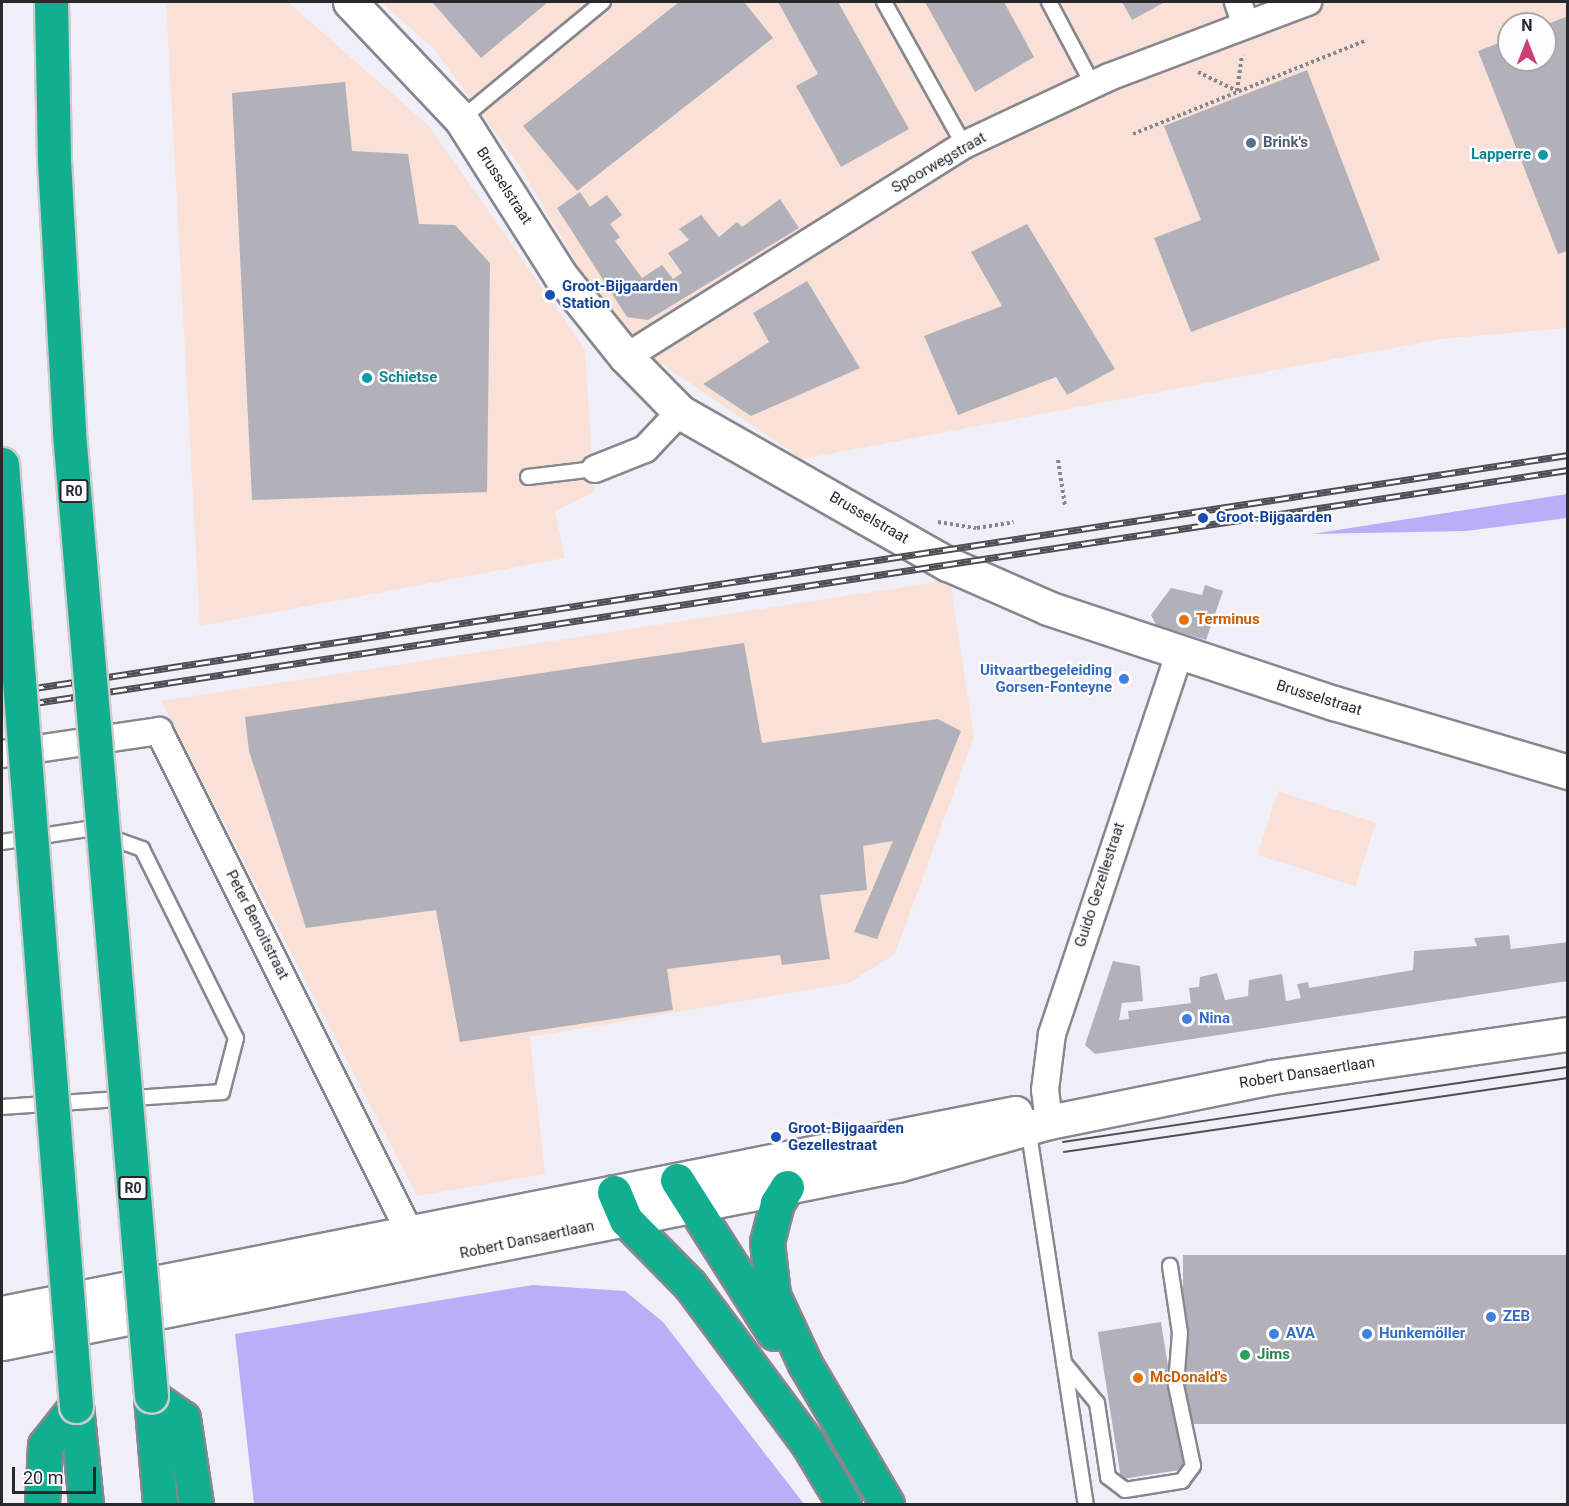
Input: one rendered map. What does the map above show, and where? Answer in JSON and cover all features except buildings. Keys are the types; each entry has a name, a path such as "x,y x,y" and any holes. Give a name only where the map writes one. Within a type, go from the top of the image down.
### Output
{"highway":[{"name":"R0","path":"51,2 54,161 69,433 160,1504"},
{"path":"2,464 76,1406 86,1504"},
{"path":"787,1187 777,1203 769,1252 773,1295 805,1364 887,1504"},
{"path":"684,1193 772,1331 805,1364"},
{"path":"620,1206 690,1285 808,1444 844,1504"},
{"path":"151,1396 183,1418 196,1504"},
{"path":"42,1504 45,1445 76,1406"}],"street":[{"name":"Brusselstraat","path":"350,2 461,119 561,275 626,357 680,412 948,564 1048,608 1179,654 1568,772"},
{"name":"Spoorwegstraat","path":"626,357 964,146 1242,13 1308,2"},
{"path":"595,469 645,449 680,412"},
{"name":"Guido Gezellestraat","path":"1035,1122 1045,1090 1052,1034 1179,654"},
{"name":"Peter Benoitstraat","path":"2,754 159,731 417,1247"},
{"name":"Robert Dansaertlaan","path":"684,1193 787,1187 897,1165 1035,1122 1272,1077 1568,1034"},
{"name":"Robert Dansaertlaan","path":"2,1343 417,1247 684,1193 1010,1112 1035,1122"},
{"name":"Robert Dansaertlaan","path":"2,1313 417,1247"}],"lane":[{"path":"461,119 603,2"},
{"path":"884,2 964,146"},
{"path":"1049,2 1093,85"},
{"path":"528,477 595,469"},
{"path":"2,842 87,829 142,849 236,1038 222,1092 2,1107"},
{"path":"1035,1122 1052,1284 1086,1504"},
{"path":"1064,1363 1097,1403 1108,1477 1125,1490 1182,1481 1193,1466 1176,1385 1180,1333 1170,1266"}],"path":[{"path":"1133,134 1367,40"},
{"path":"1058,460 1065,506"},
{"path":"934,522 976,528 1014,522"}],"shaded area":[{"path":"166,2 288,2 429,126 585,349 594,492 555,511 565,558 200,626"},
{"path":"381,2 1567,2 1567,328 1441,339 802,459 648,355 585,279 520,166 434,49"},
{"path":"1567,494 1567,518 1466,531 1312,534"},
{"path":"950,580 974,737 895,954 849,983 530,1037 545,1174 417,1196 161,701"},
{"path":"1278,791 1376,823 1355,887 1257,855"},
{"path":"533,1285 625,1291 663,1322 804,1504 254,1504 235,1334"}],"tram line":[{"path":"1378,1095 1568,1067"},
{"path":"1064,1152 1568,1078"},
{"path":"1063,1142 1384,1094"}],"railway":[{"path":"2,693 1568,455"},
{"path":"2,708 1568,470"}],"place":[{"name":"Brink's","path":"1251,143"},
{"name":"Lapperre","path":"1543,155"},
{"name":"Groot-Bijgaarden Station","path":"550,295"},
{"name":"Schietse","path":"367,378"},
{"name":"Groot-Bijgaarden","path":"1203,518"},
{"name":"Terminus","path":"1184,620"},
{"name":"Uitvaartbegeleiding Gorsen-Fonteyne","path":"1124,679"},
{"name":"Nina","path":"1187,1019"},
{"name":"Groot-Bijgaarden Gezellestraat","path":"776,1137"},
{"name":"ZEB","path":"1491,1317"},
{"name":"AVA","path":"1274,1334"},
{"name":"Hunkemöller","path":"1367,1334"},
{"name":"Jims","path":"1245,1355"},
{"name":"McDonald's","path":"1138,1378"}]}
